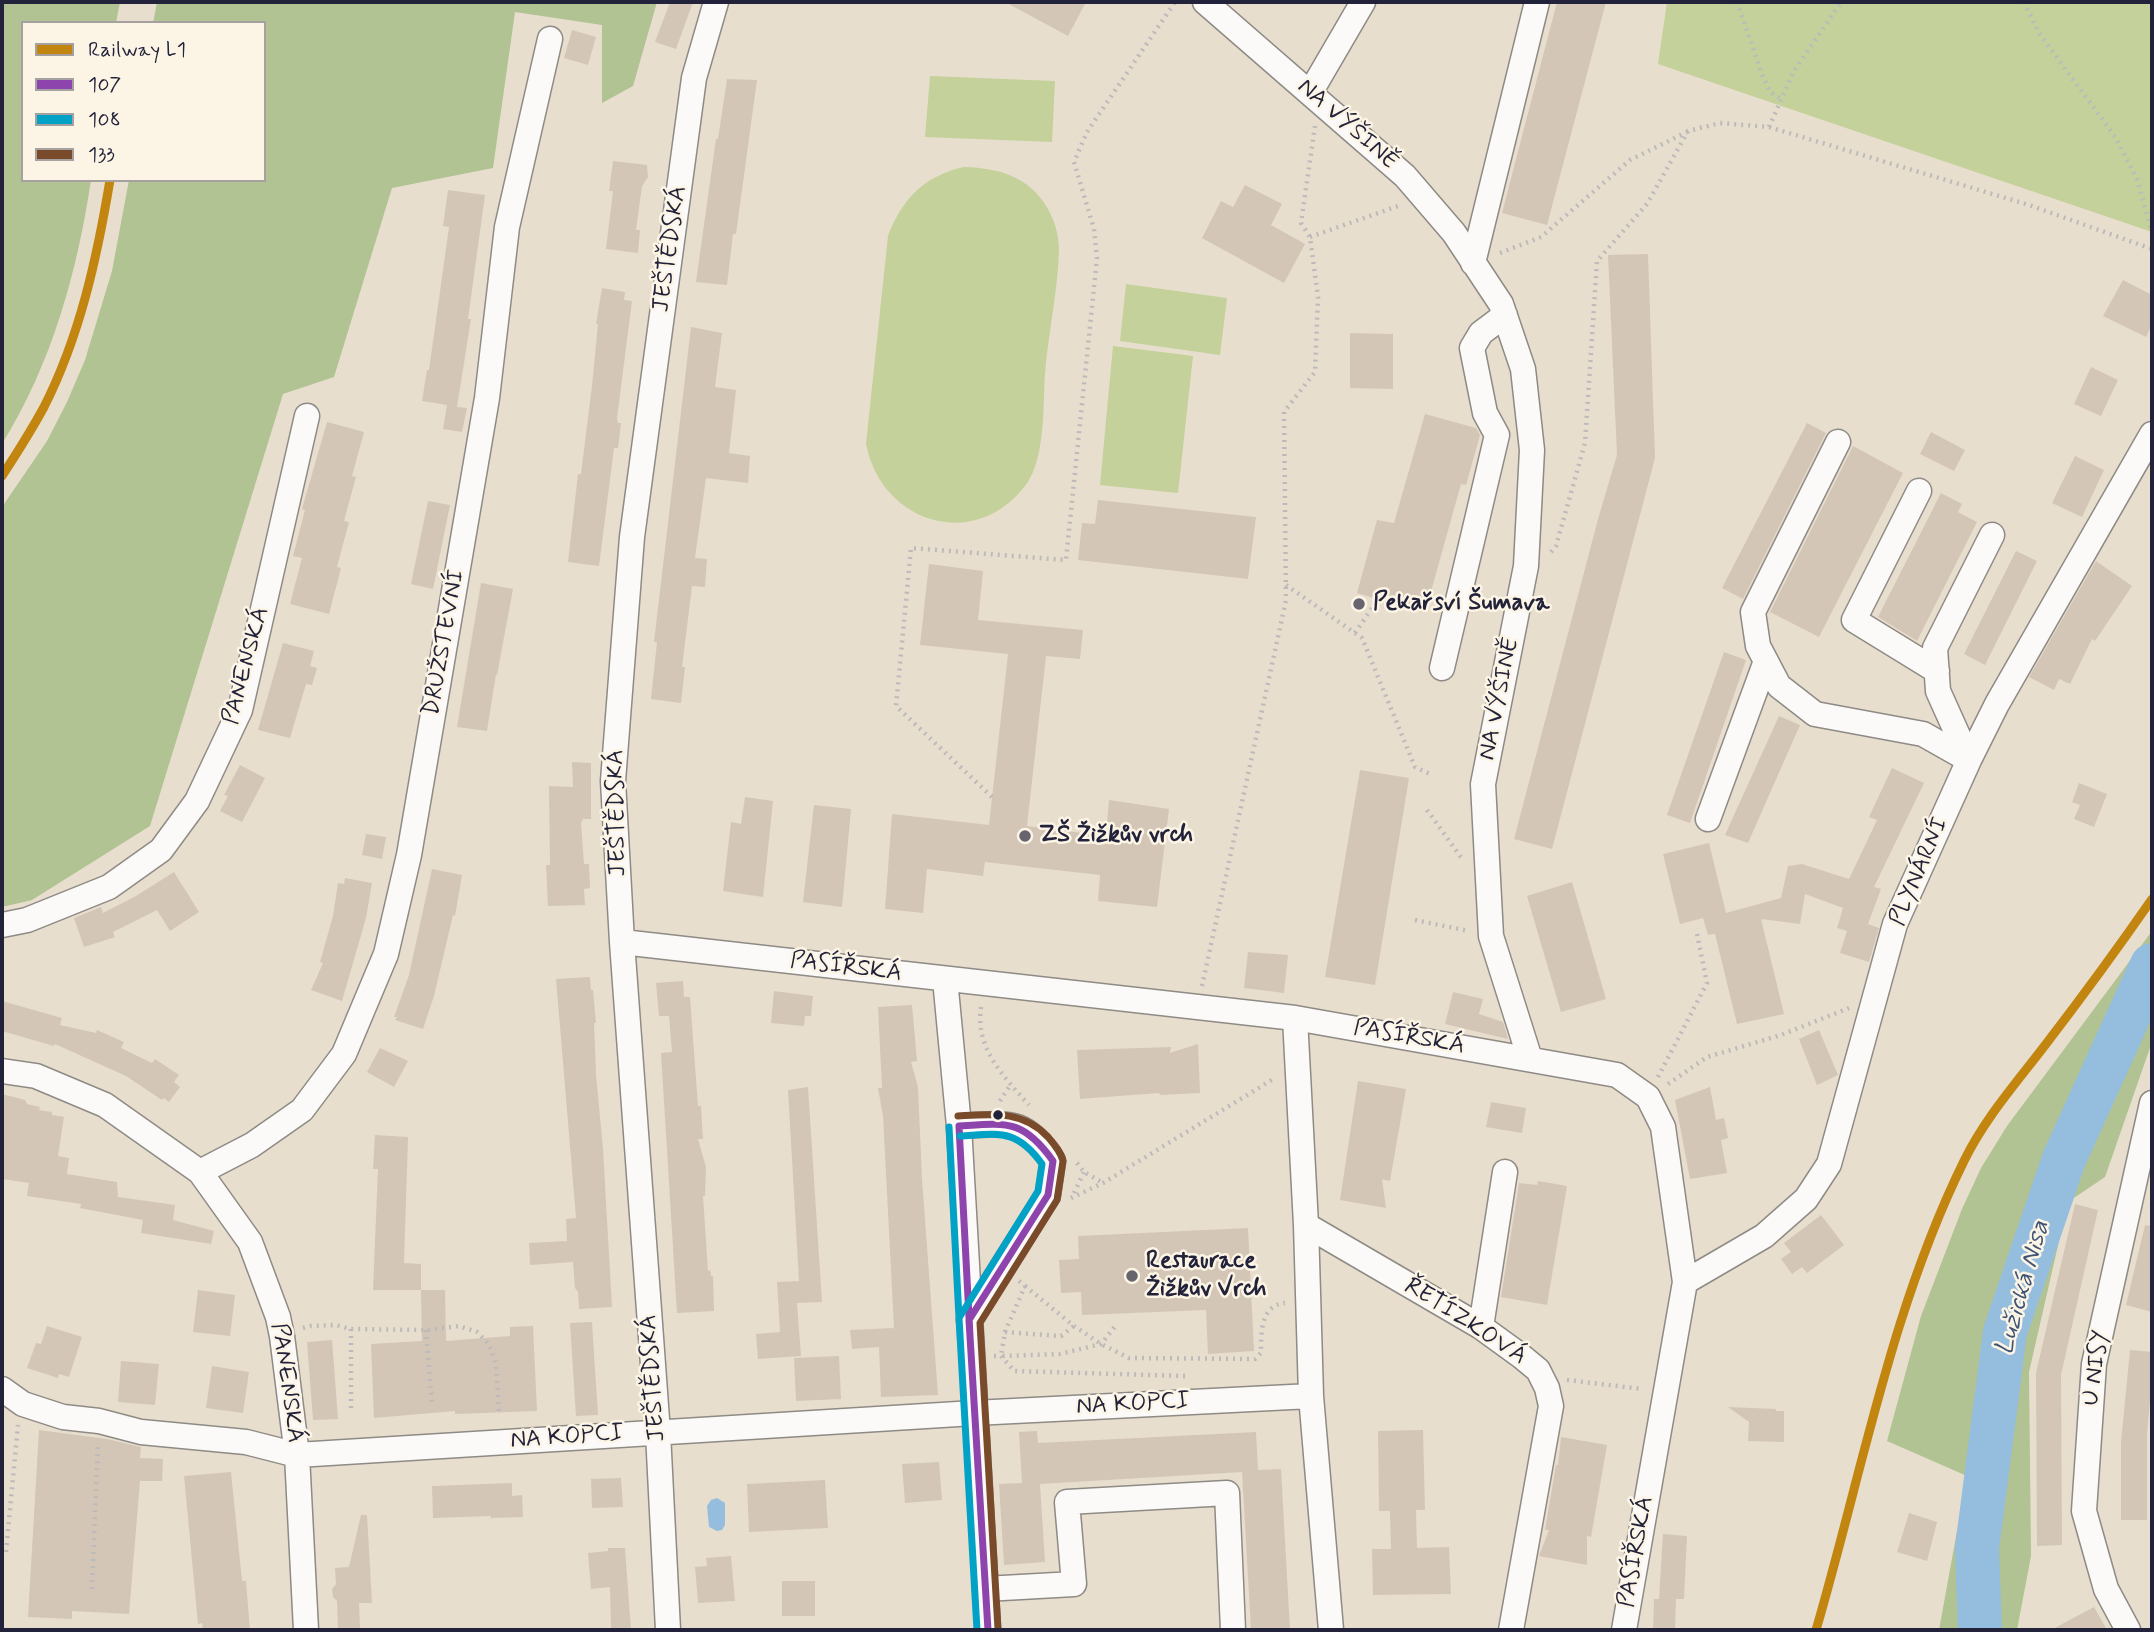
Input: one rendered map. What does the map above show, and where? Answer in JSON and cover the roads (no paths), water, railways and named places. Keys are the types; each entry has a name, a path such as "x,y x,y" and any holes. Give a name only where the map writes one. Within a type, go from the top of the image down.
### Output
{"street":[{"name":"JEŠTĚDSKÁ","path":"668,1630 658,1433 622,942 613,781 632,537 694,78 716,2"},
{"name":"NA VÝŠINĚ","path":"1205,2 1405,176 1424,197 1454,233 1502,304 1523,369 1532,450 1526,566 1483,784 1491,936 1530,1059"},
{"path":"1315,97 1363,2"},
{"path":"1473,263 1537,2"},
{"name":"DRUŽSTEVNÍ","path":"200,1172 252,1145 302,1110 344,1054 386,954 410,855 487,398 507,227 550,39"},
{"path":"1442,668 1497,435 1485,413 1472,348 1480,333 1505,315"},
{"name":"PANENSKÁ","path":"2,925 27,920 109,887 161,850 197,801 240,710 306,416"},
{"name":"PLYNÁRNÍ","path":"1685,1282 1764,1237 1806,1199 1829,1164 1895,924 1997,704 2152,434"},
{"path":"1838,442 1753,612 1758,646 1779,686 1815,715 1923,734 1969,760"},
{"path":"1919,491 1854,620 1937,671"},
{"path":"1969,760 1938,691 1935,648 1993,536"},
{"path":"1708,819 1766,661"},
{"name":"PASÍŘSKÁ","path":"622,942 1295,1018 1617,1075 1647,1097 1663,1127 1685,1282 1624,1630"},
{"path":"945,979 959,1126 988,1630"},
{"path":"1295,1018 1306,1225 1311,1396 1331,1630"},
{"name":"PANENSKÁ","path":"2,1071 36,1076 105,1105 200,1172 250,1242 278,1317 282,1336 297,1455 306,1630"},
{"name":"U NISY","path":"2128,1630 2106,1589 2084,1511 2094,1364 2152,1103"},
{"path":"959,1126 1006,1124 1023,1128 1041,1143 1052,1161 1048,1195 969,1320"},
{"path":"1481,1328 1505,1172"},
{"name":"ŘETÍZKOVÁ","path":"1306,1225 1481,1328 1538,1370 1547,1388 1551,1406 1511,1630"},
{"name":"NA KOPCI","path":"2,1389 23,1404 63,1416 99,1421 141,1432 246,1442 297,1455 974,1413 1311,1396"},
{"path":"985,1589 1074,1584 1067,1502 1227,1493 1233,1630"}],"water":[{"path":"717,1498 725,1503 725,1525 722,1530 717,1531 709,1527 707,1506 711,1500"}],"waterway":[{"name":"Lužická Nisa","path":"1980,1630 1977,1548 2005,1332 2064,1159 2152,965"}],"rail line":[{"name":"L1","path":"2,476 44,407 68,353 86,296 110,182"},
{"name":"L1","path":"1816,1630 1897,1333 1939,1217 1964,1161 1992,1115 2152,899"}],"place":[{"name":"Pekařsví Šumava","path":"1359,604"},
{"name":"ZŠ Žižkův vrch","path":"1025,836"},
{"name":"Restaurace Žižkův Vrch","path":"1132,1276"}]}
